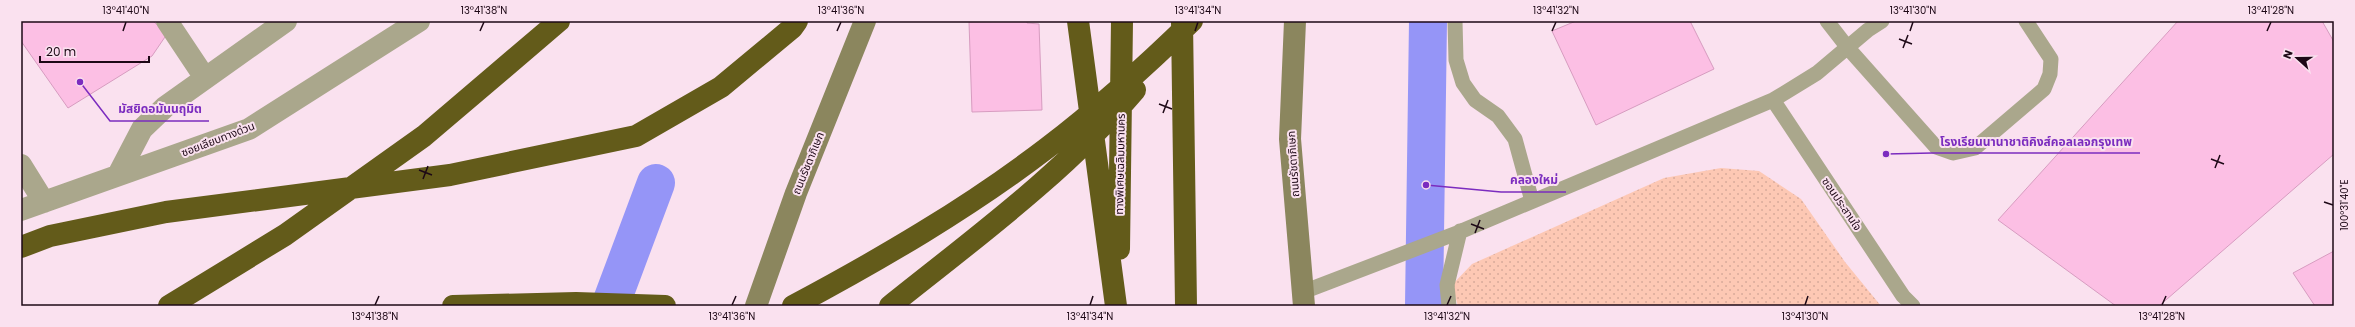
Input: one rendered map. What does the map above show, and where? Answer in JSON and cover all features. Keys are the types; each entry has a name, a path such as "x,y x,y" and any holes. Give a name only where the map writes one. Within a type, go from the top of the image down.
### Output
{"highway":[{"path":"169,306 285,235 424,136 559,21"},
{"path":"21,247 50,236 166,212 450,175 636,136 721,87 792,28 797,21"},
{"path":"1078,21 1117,306"},
{"name":"ทางพิเศษเฉลิมมหานคร","path":"1117,306 1122,21"},
{"path":"1182,21 1186,306"},
{"path":"793,306 880,259 986,192 1047,148 1100,106 1194,21"},
{"path":"890,306 996,221 1080,148 1115,113 1194,21"},
{"path":"453,306 576,303 665,306"}],"main road":[{"name":"ถนนรัชดาภิเษก","path":"756,306 796,193 865,21"},
{"name":"ถนนรัชดาภิเษก","path":"1295,21 1290,140 1303,299"}],"street":[{"path":"167,21 205,78"},
{"path":"118,176 142,129 165,106 286,21"},
{"name":"ซอยเลียบทางด่วน","path":"21,210 250,129 419,21"},
{"path":"21,165 44,202"}],"lane":[{"path":"1455,21 1456,60 1463,83 1475,100 1498,116 1515,139 1532,201"},
{"path":"1827,21 1848,48 1936,147 1953,153 1975,148 2044,89 2050,74 2051,59 2026,21"},
{"path":"1303,299 1347,275 1459,232 1773,100 1817,73 1882,21"},
{"name":"ซอนประสานใจ","path":"1773,100 1903,296 1913,306"},
{"path":"1449,306 1447,286 1459,232"}],"shaded area":[{"path":"1721,168 1759,171 1801,199 1845,262 1881,306 1458,306 1452,285 1472,264 1664,178"}],"building":[{"path":"21,21 153,21 167,34 152,56 68,108 21,41"},
{"path":"1027,21 1027,23 1039,24 1042,110 972,112 969,22"},
{"path":"1576,21 1690,21 1714,69 1596,125 1552,31"},
{"path":"2178,21 2322,21 2334,42 2334,154 2159,306 2116,306 1998,220"},
{"path":"2334,251 2334,306 2315,306 2293,273"}],"waterway":[{"path":"1424,306 1428,21"},
{"path":"610,306 656,183"}],"place":[{"name":"มัสยิดอมันนฤมิต","path":"80,82"},
{"name":"โรงเรียนนานาชาติคิงส์คอลเลจกรุงเทพ","path":"1886,154"},
{"name":"คลองใหม่","path":"1426,185"}]}
